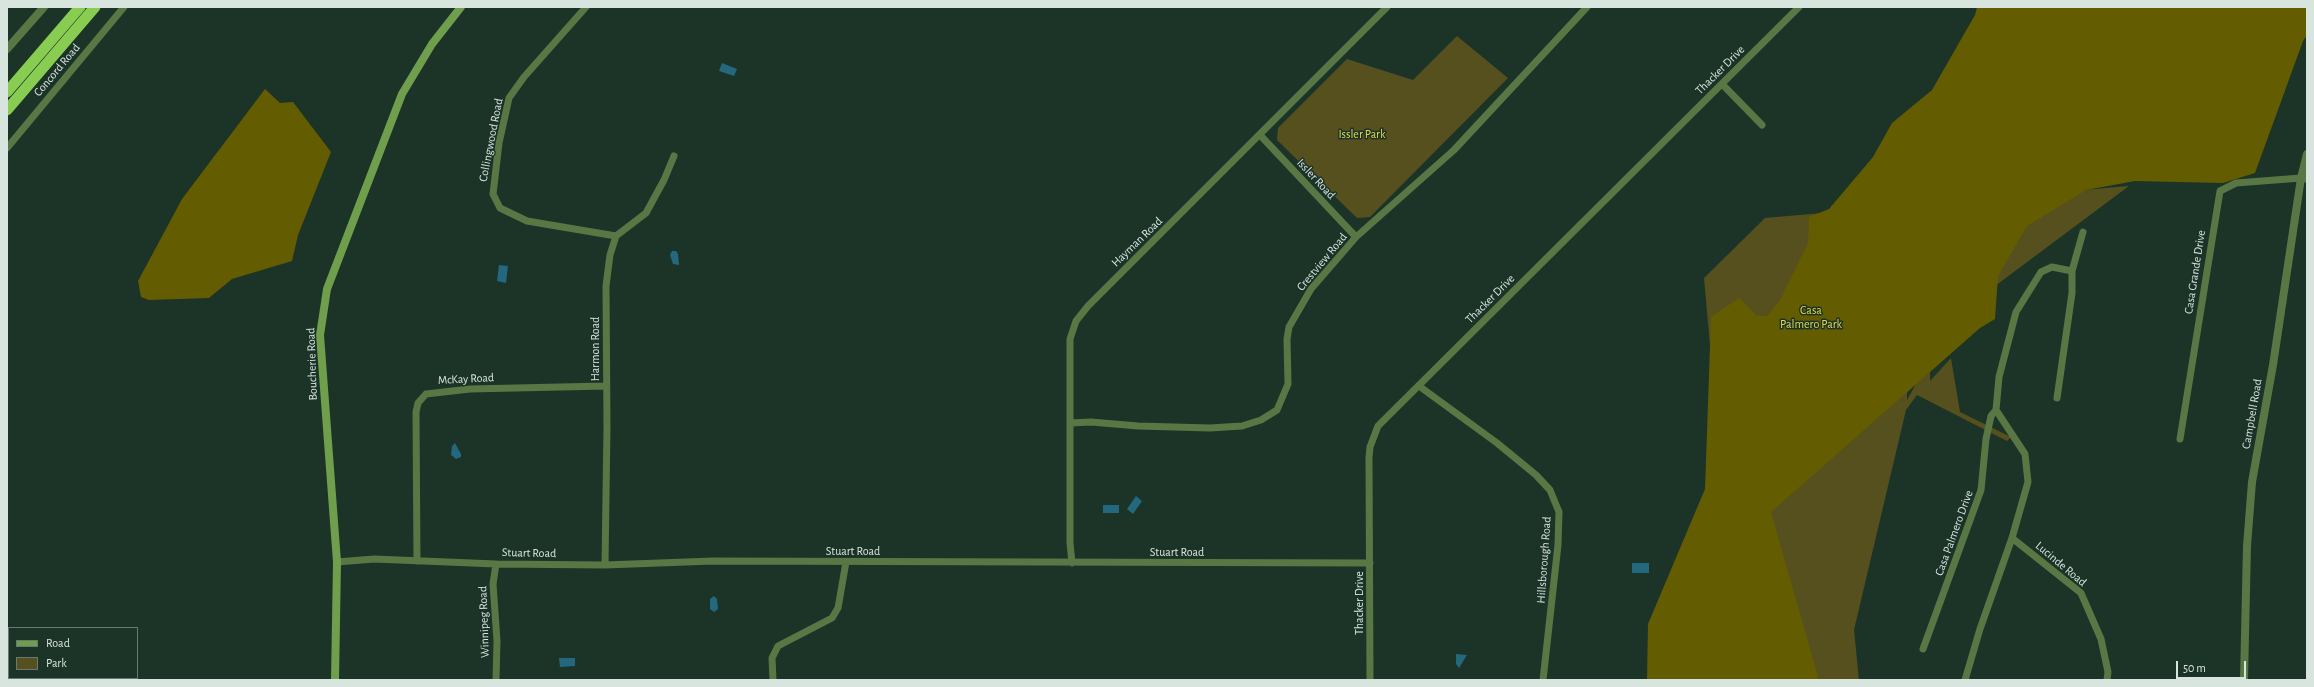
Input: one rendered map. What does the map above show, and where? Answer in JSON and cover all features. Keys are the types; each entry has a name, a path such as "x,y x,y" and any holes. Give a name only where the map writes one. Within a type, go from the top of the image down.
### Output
{"highway":[{"path":"7,92 80,7"},
{"path":"7,110 95,7"}],"main road":[{"name":"Boucherie Road","path":"335,680 337,562 320,335 327,289 402,94 432,44 461,7"}],"street":[{"path":"7,49 44,7"},
{"name":"Concord Road","path":"7,148 124,7"},
{"name":"Collingwood Road","path":"586,7 521,80 509,98 499,143 493,194 500,208 527,221 616,236"},
{"name":"Hayman Road","path":"1072,563 1070,543 1070,339 1076,321 1088,306 1387,7"},
{"name":"Crestview Road","path":"1071,423 1091,422 1138,426 1210,428 1242,426 1261,420 1277,410 1288,384 1287,339 1294,316 1311,289 1356,238 1454,150 1586,7"},
{"name":"Thacker Drive","path":"1370,680 1370,447 1378,426 1798,7"},
{"path":"1722,84 1762,125"},
{"name":"Issler Road","path":"1260,135 1356,238"},
{"name":"Campbell Road","path":"2244,680 2247,546 2252,482 2274,359 2307,154"},
{"path":"616,236 646,213 664,180 674,156"},
{"name":"Casa Grande Drive","path":"2180,439 2220,191 2236,183 2304,178"},
{"path":"2057,398 2072,293 2072,271 2083,232"},
{"name":"Harmon Road","path":"605,564 606,286 616,236"},
{"name":"Casa Palmero Drive","path":"1922,649 1981,490 1990,416 1996,410 1999,377 2016,312 2041,272 2052,268 2072,271"},
{"name":"McKay Road","path":"417,561 416,412 418,403 426,394 470,389 606,386"},
{"name":"Hillsborough Road","path":"1419,386 1503,448 1536,475 1552,495 1559,512 1558,545 1543,680"},
{"path":"1965,680 1980,629 2012,538 2028,482 2025,454 1996,410"},
{"name":"Lucinde Road","path":"2012,538 2081,593 2101,639 2108,672 2107,680"},
{"name":"Stuart Road","path":"337,562 374,559 496,564 605,564 713,561 1370,563"},
{"path":"773,680 772,658 778,646 832,618 838,608 846,562"},
{"name":"Winnipeg Road","path":"496,564 493,584 497,641 496,680"}],"green space":[{"path":"1977,7 2307,7 2307,35 2303,41 2255,173 2223,183 2135,181 2086,190 2027,226 1998,276 1995,319 1980,328 1771,512 1819,680 1647,680 1648,624 1705,489 1711,317 1739,298 1757,316 1767,316 1780,300 1808,243 1809,217 1829,209 1873,157 1892,123 1932,90 1975,15"},
{"name":"Issler Park","path":"1457,36 1508,78 1370,217 1357,218 1277,140 1278,128 1347,59 1413,80"},
{"path":"265,89 280,103 293,102 331,152 298,235 292,261 232,279 209,298 149,300 141,297 138,281 182,199"},
{"name":"Casa Palmero Park","path":"2129,186 1908,351 1907,400 1926,366 1930,366 1930,381 1951,358 1960,412 2011,437 2007,441 1917,395 1906,410 1854,630 1859,680 1740,680 1704,278 1765,218"}],"water":[{"path":"722,63 737,69 734,76 719,71"},
{"path":"672,251 676,251 678,254 679,265 673,264 670,255"},
{"path":"499,265 508,266 506,283 497,281"},
{"path":"455,443 461,454 461,457 456,459 451,455 452,446"},
{"path":"1136,496 1142,501 1133,514 1127,509"},
{"path":"1103,505 1119,505 1119,513 1103,513"},
{"path":"1632,563 1649,563 1649,573 1632,573"},
{"path":"714,596 717,599 718,609 714,612 710,609 710,599"},
{"path":"1456,654 1467,655 1459,668 1456,664"},
{"path":"559,658 575,658 575,666 560,667"}]}
